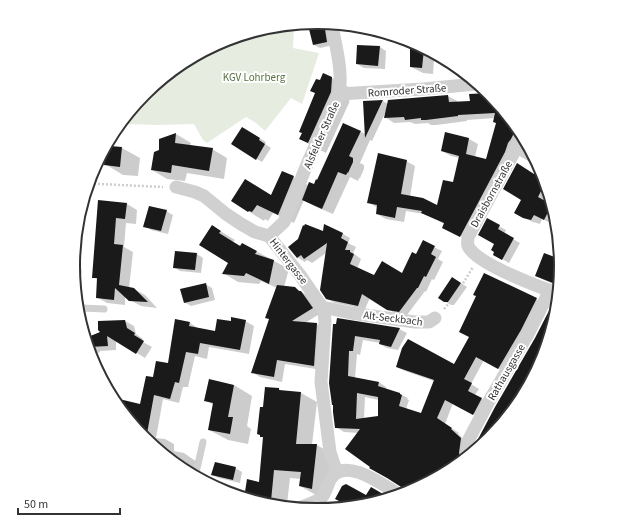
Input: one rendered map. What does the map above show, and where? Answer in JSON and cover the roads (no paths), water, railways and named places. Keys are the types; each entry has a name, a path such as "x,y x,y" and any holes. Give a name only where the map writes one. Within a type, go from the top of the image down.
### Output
{"street":[{"name":"Alsfelder Straße","path":"270,236 284,222 308,162 339,94 341,83 340,72 333,30"},
{"name":"Romroder Straße","path":"339,94 470,85"},
{"name":"Draisbornstraße","path":"518,143 468,237 467,242 469,247 479,257 494,266 521,280 553,292"},
{"name":"Hintergasse","path":"176,187 204,196 241,224 255,232 270,236 322,306 325,321 321,382 330,452 337,473"},
{"name":"Rathausgasse","path":"467,450 470,439 488,403 553,293"},
{"name":"Alt-Seckbach","path":"322,306 351,313 415,322 429,322 435,318"},
{"path":"314,503 324,502 331,479 337,473 345,471 363,474 392,491"}],"lane":[{"path":"84,308 104,309"},
{"path":"197,470 203,442"}],"park label":[{"name":"KGV Lohrberg","path":"254,77"}]}
